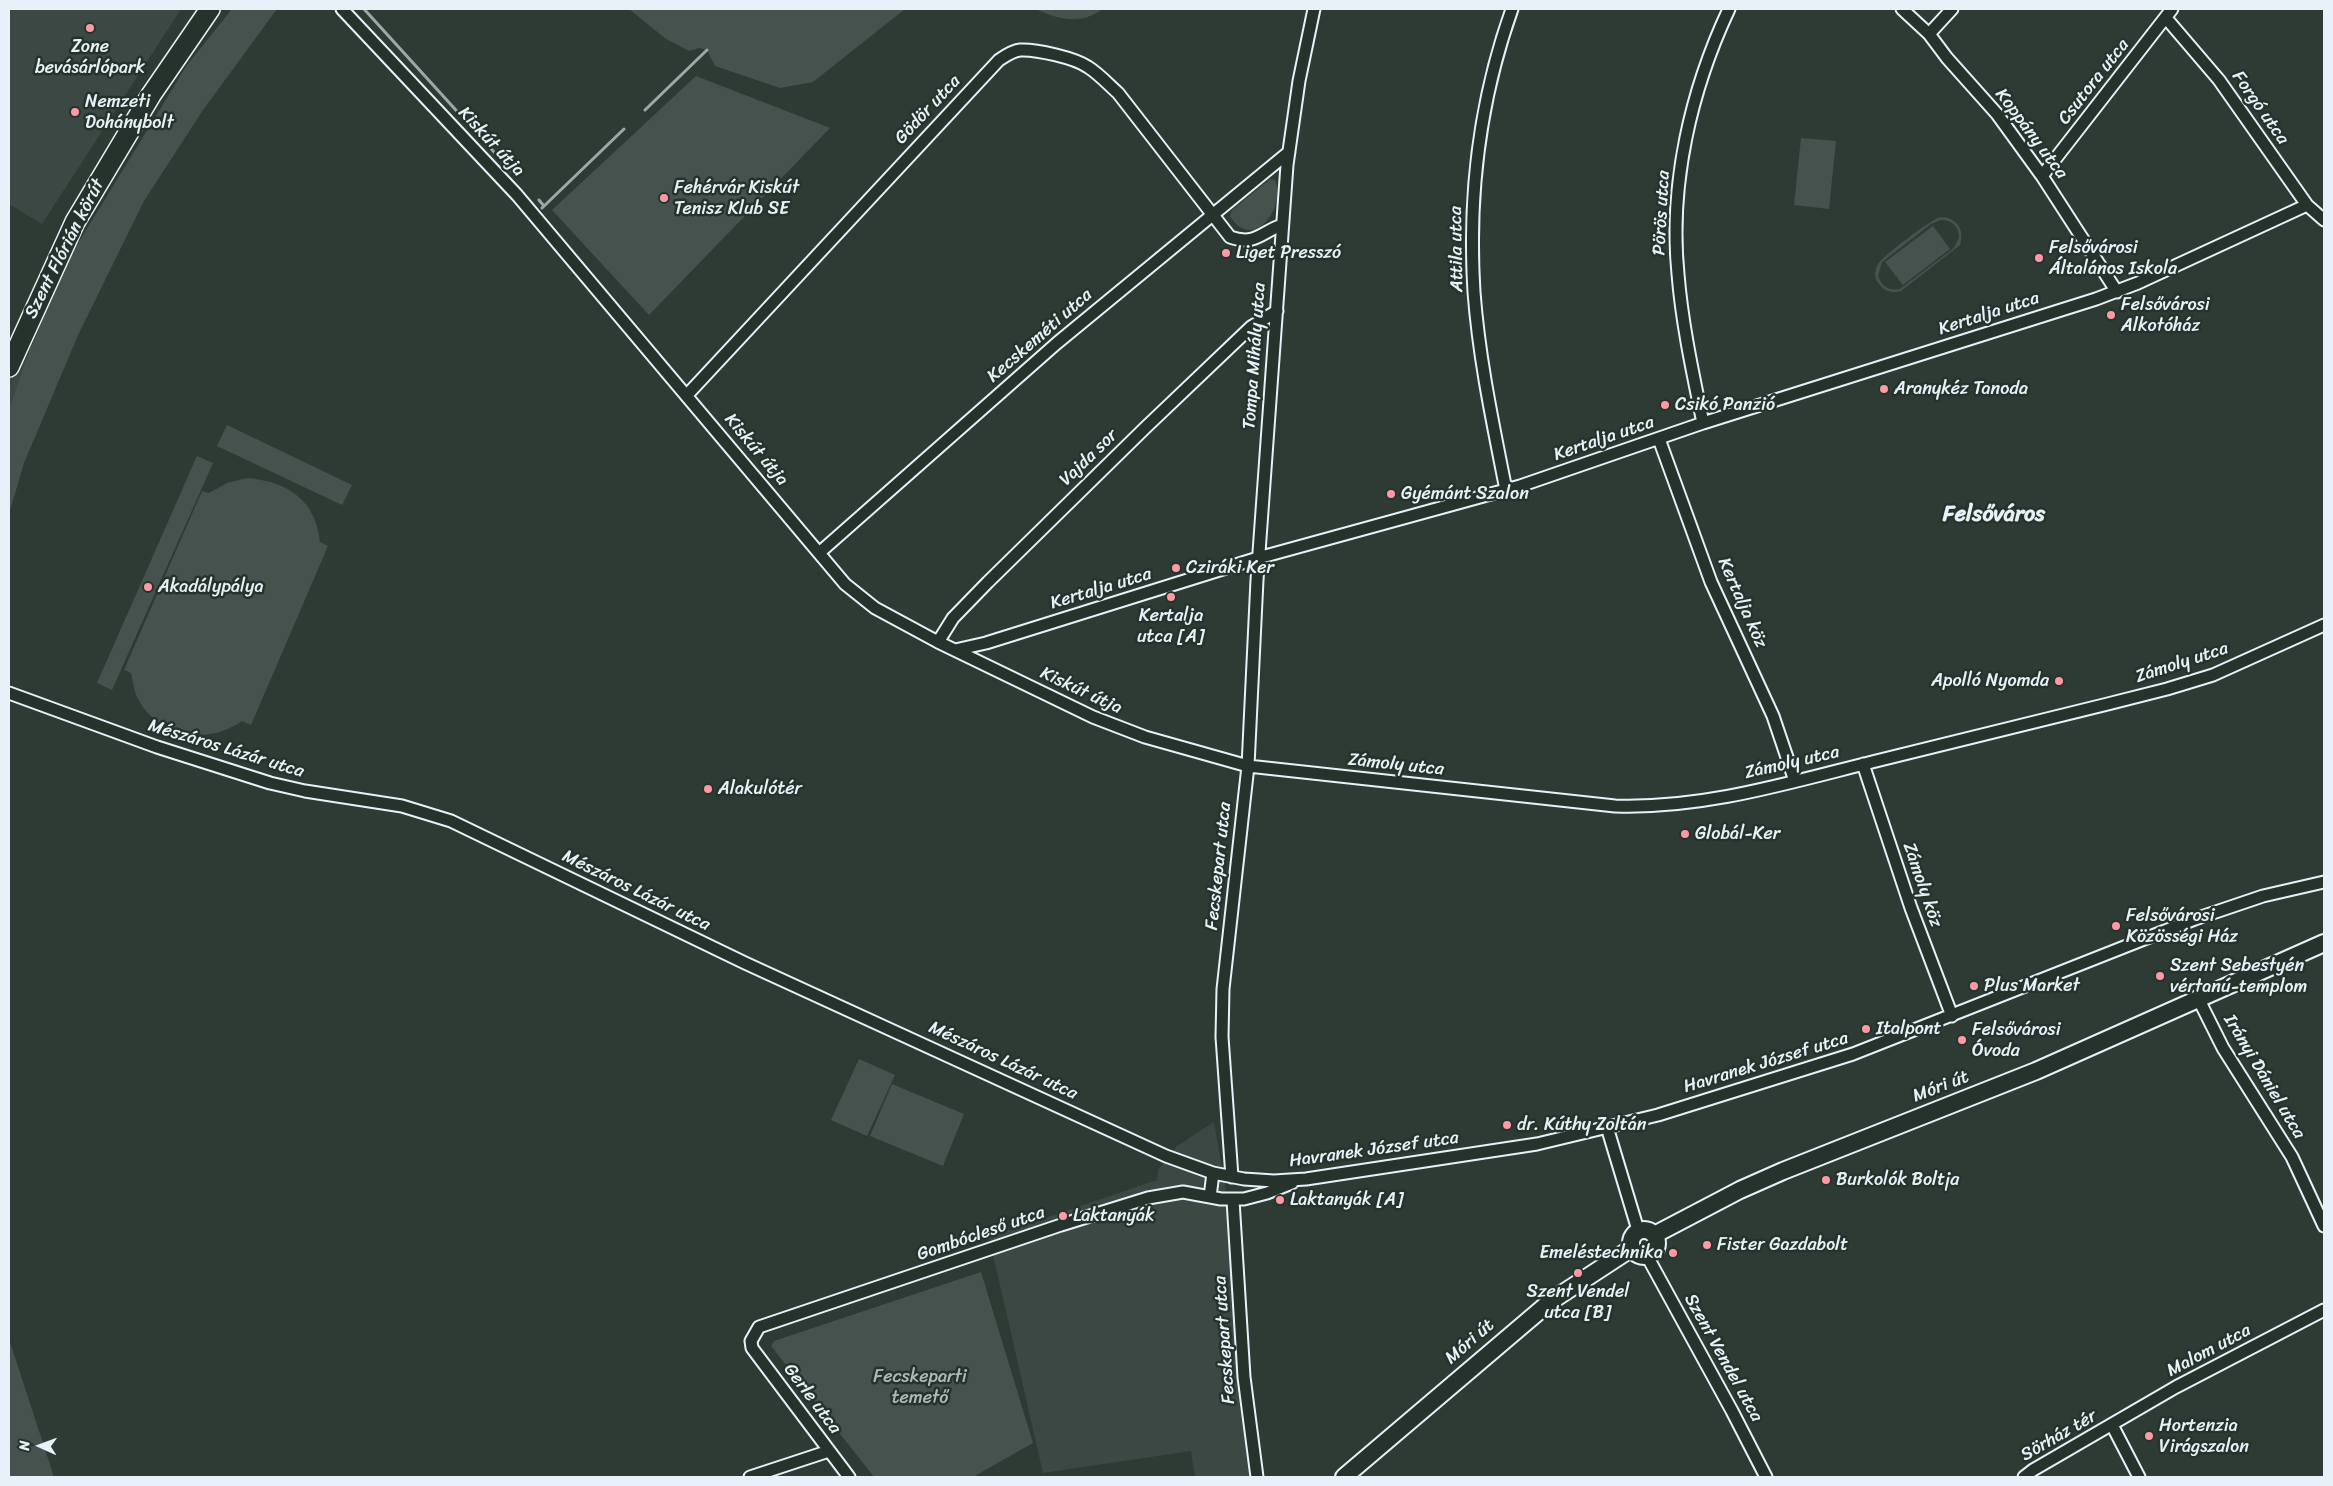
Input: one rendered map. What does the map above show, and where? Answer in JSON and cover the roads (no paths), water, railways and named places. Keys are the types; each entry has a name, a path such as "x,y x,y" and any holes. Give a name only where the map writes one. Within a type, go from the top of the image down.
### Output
{"main road":[{"name":"Szent Flórián körút","path":"9,367 75,222 151,95 210,9"},
{"name":"Móri út","path":"1656,1234 1740,1190 1783,1171 2036,1071 2324,943"},
{"path":"1638,1230 1648,1230 1656,1234 1658,1243 1655,1250 1647,1256 1638,1255 1632,1248 1632,1237 1638,1230"},
{"name":"Móri út","path":"1344,1477 1546,1305 1632,1248"}],"street":[{"name":"Kiskút útja","path":"342,9 517,195 845,584 858,596 874,608 938,642 1093,717 1126,731 1248,766"},
{"name":"Tompa Mihály utca","path":"1258,558 1289,152 1299,81 1314,9"},
{"name":"Attila utca","path":"1506,490 1477,326 1472,224 1475,178 1485,110 1492,77 1512,9"},
{"name":"Pörös utca","path":"1703,423 1681,303 1677,240 1679,203 1684,147 1698,88 1708,58 1729,9"},
{"name":"Koppány utca","path":"1902,9 1929,34 1947,58 1997,114 2042,176 2117,292"},
{"path":"1929,34 1952,9"},
{"name":"Csutora utca","path":"2042,176 2169,14"},
{"name":"Forgó utca","path":"2169,14 2219,80 2307,205 2324,220"},
{"name":"Gödör utca","path":"687,395 999,60 1011,52 1031,51 1075,61 1087,66 1102,77 1118,93 1230,237 1237,240 1260,238 1282,225"},
{"name":"Kecskeméti utca","path":"819,553 1057,343 1289,152"},
{"name":"Kertalja utca","path":"955,650 1258,558 1506,490 1703,423 2117,292 2307,205"},
{"name":"Vajda sor","path":"938,642 953,618 1052,519 1251,327 1277,311"},
{"name":"Kertalja köz","path":"1659,439 1712,582 1774,716 1795,782"},
{"name":"Fecskepart utca","path":"1232,1177 1222,1011 1248,766 1258,558"},
{"name":"Zámoly utca","path":"1248,766 1636,807 1686,804 1795,782 2117,702 2213,675 2324,625"},
{"name":"Mészáros Lázár utca","path":"9,693 157,747 270,783 305,791 402,806 450,821 744,963 1166,1156 1213,1173"},
{"name":"Zámoly köz","path":"1863,764 1911,908 1952,1016"},
{"path":"2306,888 2324,882"},
{"path":"2306,888 2324,889"},
{"name":"Havranek József utca","path":"1213,1173 1244,1179 1296,1180 1537,1144 1607,1127 1719,1096 1854,1054 2195,919 2263,896 2306,888"},
{"name":"Irányi Dániel utca","path":"2199,1000 2224,1048 2292,1158 2324,1226"},
{"path":"1607,1127 1638,1230"},
{"path":"1210,1197 1213,1173"},
{"name":"Fecskepart utca","path":"1244,1179 1238,1199 1244,1377 1257,1477"},
{"path":"1238,1199 1267,1193 1296,1180"},
{"name":"Gombócleső utca","path":"751,1341 759,1327 769,1322 1114,1208 1167,1194 1197,1193 1210,1197 1238,1199"},
{"name":"Szent Vendel utca","path":"1647,1256 1766,1477"},
{"name":"Malom utca","path":"2112,1425 2176,1387 2324,1310"},
{"name":"Gerle utca","path":"751,1341 752,1348 849,1477"},
{"path":"2112,1425 2139,1477"},
{"name":"Sörház tér","path":"2024,1477 2032,1470 2112,1425"},
{"path":"750,1477 829,1451"}],"waterway":[{"path":"364,9 514,174"},
{"path":"645,110 707,50"},
{"path":"542,208 624,129"},
{"path":"539,200 544,206"}],"place":[{"name":"Zone bevásárlópark","path":"90,28"},
{"name":"Nemzeti Dohánybolt","path":"75,112"},
{"name":"Fehérvár Kiskút Tenisz Klub SE","path":"664,198"},
{"name":"Liget Presszó","path":"1226,253"},
{"name":"Felsővárosi Általános Iskola","path":"2039,258"},
{"name":"Felsővárosi Alkotóház","path":"2111,315"},
{"name":"Aranykéz Tanoda","path":"1884,389"},
{"name":"Csikó Panzió","path":"1665,405"},
{"name":"Gyémánt Szalon","path":"1391,494"},
{"name":"Cziráki Ker","path":"1176,568"},
{"name":"Akadálypálya","path":"148,587"},
{"name":"Kertalja utca [A]","path":"1171,597"},
{"name":"Apolló Nyomda","path":"2059,681"},
{"name":"Alakulótér","path":"708,789"},
{"name":"Globál-Ker","path":"1685,834"},
{"name":"Felsővárosi Közösségi Ház","path":"2116,926"},
{"name":"Szent Sebestyén vértanú-templom","path":"2160,976"},
{"name":"Plus Market","path":"1974,986"},
{"name":"Italpont","path":"1866,1029"},
{"name":"Felsővárosi Óvoda","path":"1962,1040"},
{"name":"dr. Kúthy Zoltán","path":"1507,1125"},
{"name":"Burkolók Boltja","path":"1826,1180"},
{"name":"Laktanyák [A]","path":"1280,1200"},
{"name":"Laktanyák","path":"1063,1216"},
{"name":"Fister Gazdabolt","path":"1707,1245"},
{"name":"Emeléstechnika","path":"1673,1253"},
{"name":"Szent Vendel utca [B]","path":"1578,1273"},
{"name":"Hortenzia Virágszalon","path":"2149,1436"}],"district":[{"name":"Felsőváros","path":"1994,515"}],"park label":[{"name":"Fecskeparti temető","path":"920,1387"}]}
